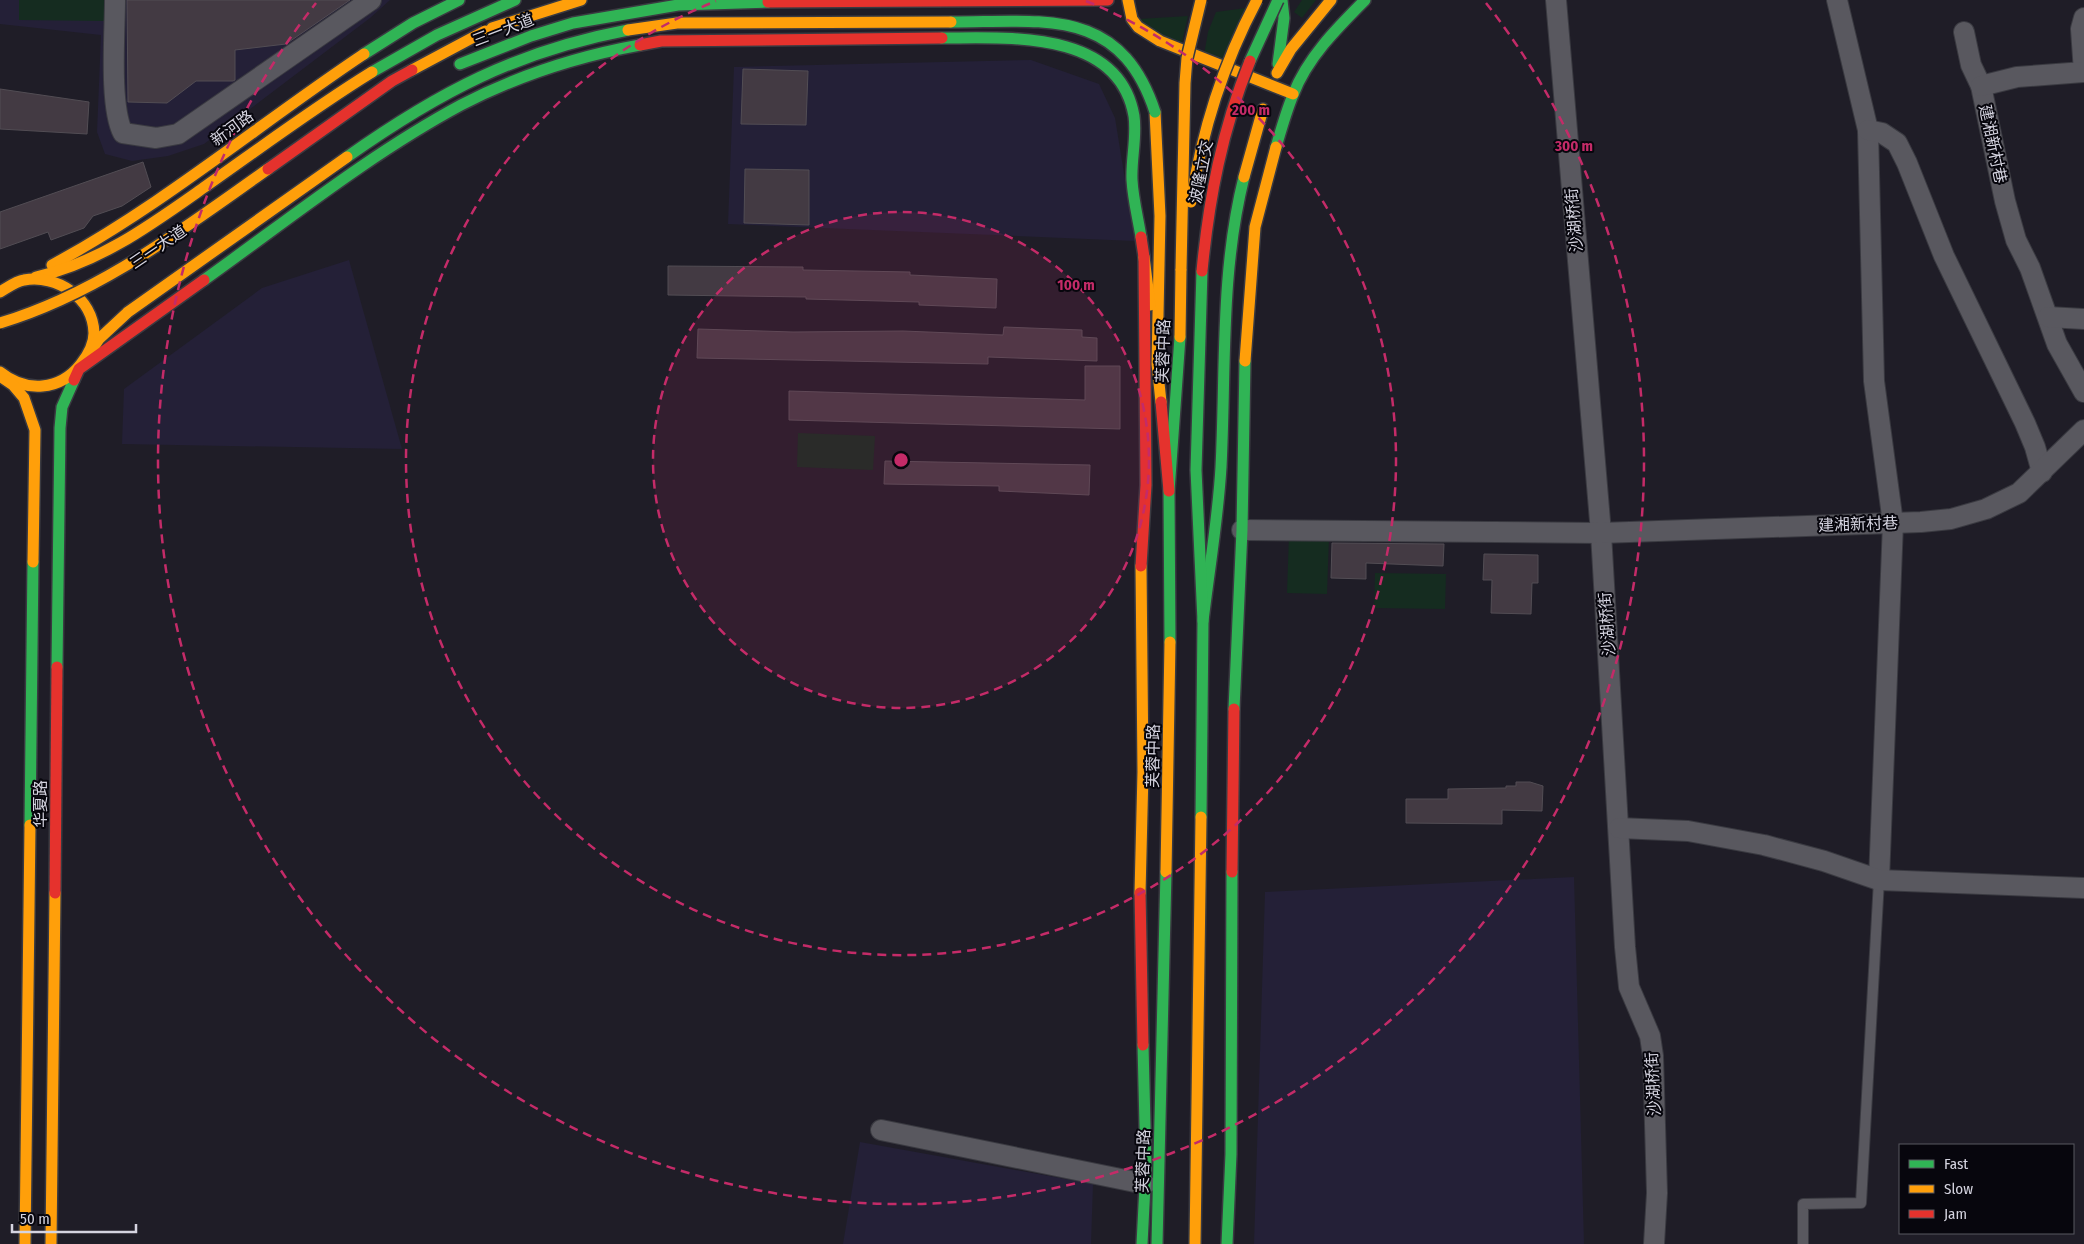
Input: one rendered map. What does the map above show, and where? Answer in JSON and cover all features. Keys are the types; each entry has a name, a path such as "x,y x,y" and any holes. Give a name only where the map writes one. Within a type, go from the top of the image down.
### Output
{"main road":[{"path":"435,0 457,1"},
{"path":"21,279 70,270 103,254 155,221 376,68 436,33 516,0"},
{"name":"三一大道","path":"0,323 44,307 106,278 172,237 392,82 486,31 527,16 581,0"},
{"path":"1095,1 1108,0"},
{"path":"1106,66 1133,34 1128,0"},
{"path":"1181,270 1185,83 1187,58 1200,0"},
{"name":"波隆立交","path":"1181,270 1202,137 1232,51 1257,0"},
{"name":"波隆立交","path":"1203,621 1196,470 1202,271 1220,150 1252,55 1278,0"},
{"path":"1282,0 1282,36 1277,73 1291,49 1331,0"},
{"path":"1227,1244 1230,1154 1232,753 1242,530 1245,357 1255,227 1274,153 1293,94 1311,61 1334,32 1366,0"},
{"name":"新河路","path":"3,289 74,254 104,235 190,178 386,38 457,1"},
{"name":"三一大道","path":"452,69 531,36 609,15 678,5 770,2 1095,1"},
{"path":"609,15 676,23"},
{"path":"461,23 527,16"},
{"path":"386,38 401,17"},
{"path":"79,369 100,339 128,312 363,146 437,98 481,76 528,57 581,40 634,28 676,23 1054,22 1083,28 1105,38 1126,54 1140,73 1155,112 1160,216 1157,364"},
{"path":"1133,34 1160,41 1293,94"},
{"path":"481,76 531,36"},
{"path":"2,376 21,385 37,388 52,386 67,379 328,190 409,136 462,105 517,80 602,52 661,41 1027,40 1074,49 1106,66 1130,100 1134,118 1132,180 1144,257 1157,364 1169,491"},
{"path":"1194,1244 1198,1166 1203,621 1221,468 1223,334 1228,264 1235,214 1245,168 1263,109"},
{"path":"1142,1244 1145,1184 1140,912 1143,772 1141,562 1146,485 1144,257"},
{"name":"芙蓉中路","path":"1157,1244 1171,676 1168,620 1169,491 1180,364 1181,270"},
{"path":"36,277 50,278 63,283 84,302 90,315 93,329 92,344 87,357"},
{"path":"76,311 93,303"},
{"name":"华夏路","path":"51,1244 60,428 62,407 79,369"},
{"name":"华夏路","path":"2,376 24,400 32,416 34,430 25,1244"}],"street":[{"path":"115,0 116,97 119,125 123,133 156,138 178,134 371,0"},
{"name":"沙湖桥街","path":"1556,0 1601,533 1629,987 1650,1036 1653,1056 1657,1193 1654,1244"},
{"path":"1836,0 1868,130 1874,381 1893,523 1879,880"},
{"path":"1981,86 2017,77 2084,72 2081,29 2084,18"},
{"name":"建湘新村巷","path":"1964,32 1971,65 1981,86 2009,216 2016,240 2030,268 2058,344 2084,392"},
{"path":"1868,130 1882,133 1897,143 1908,163 1944,256 2025,423 2035,447 2042,472"},
{"path":"2048,317 2084,319"},
{"name":"建湘新村巷","path":"1242,530 1601,533 1893,523 1951,519 1986,509 2019,494 2084,430"},
{"path":"1620,828 1688,831 1764,845 1824,861 1879,880 2084,888"},
{"path":"881,1130 1145,1184"}],"lane":[{"path":"1803,1244 1803,1204 1861,1204 1879,880"}],"shaded area":[{"path":"0,0 390,0 370,18 204,144 168,156 132,161 105,154 97,132 101,35 0,24"},
{"path":"1031,60 1099,84 1115,118 1135,241 728,224 734,67"},
{"path":"349,260 402,449 122,444 124,389 262,288"},
{"path":"1574,877 1584,1244 1254,1244 1265,892"},
{"path":"860,1142 1093,1184 1091,1244 843,1244"}],"green space":[{"path":"19,0 105,0 106,21 19,20"},
{"path":"1302,0 1316,0 1302,18 1294,12"},
{"path":"1246,8 1223,61 1204,55 1208,32 1216,12"},
{"path":"1188,16 1181,47 1139,19"},
{"path":"798,433 875,436 873,470 797,467"},
{"path":"1289,535 1329,537 1327,594 1287,593"},
{"path":"1375,573 1446,574 1445,609 1374,608"}],"building":[{"path":"127,0 350,0 286,44 235,50 235,80 196,81 167,103 128,102"},
{"path":"743,69 808,71 806,125 741,124"},
{"path":"0,89 89,102 87,134 0,129"},
{"path":"143,162 151,187 122,206 93,216 84,228 51,240 48,232 0,249 0,212"},
{"path":"745,169 809,170 809,225 744,223"},
{"path":"668,266 803,267 803,270 910,272 910,275 997,279 996,308 919,305 919,302 806,299 806,297 668,295"},
{"path":"1004,327 1082,330 1082,337 1097,338 1097,361 988,357 988,364 697,358 698,329 793,332 903,331 1003,335"},
{"path":"1085,366 1120,366 1120,429 789,420 789,391 1085,400"},
{"path":"885,461 1090,465 1089,495 999,491 999,486 884,484"},
{"path":"1332,543 1444,544 1443,566 1366,563 1366,579 1331,578"},
{"path":"1484,554 1538,555 1538,583 1532,583 1531,614 1491,613 1492,580 1483,580"},
{"path":"1516,782 1530,782 1543,786 1542,811 1502,810 1502,824 1406,823 1406,799 1448,799 1448,789 1506,788 1506,786 1516,786"}],"traffic: fast":[{"path":"364,54 413,23 459,0"},
{"path":"372,72 437,35 515,0"},
{"path":"1250,61 1278,0"},
{"path":"1278,64 1284,18 1282,0"},
{"path":"1276,147 1290,101 1306,68 1324,44 1365,0"},
{"path":"460,64 531,36 573,23 678,5 768,2"},
{"path":"951,22 1017,21 1047,23 1075,27 1100,37 1121,53 1140,78 1155,112"},
{"path":"347,157 414,113 480,77 550,50 628,30"},
{"path":"942,38 997,38 1057,44 1084,53 1107,67 1124,88 1134,116 1132,180 1141,237"},
{"path":"204,280 362,166 427,124 461,105 504,85 549,68 594,55 640,45"},
{"path":"1203,621 1220,486 1227,285 1236,213 1244,177"},
{"path":"1201,817 1203,621 1196,470 1202,271"},
{"path":"1170,642 1169,491 1180,337"},
{"path":"1234,709 1242,530 1245,361"},
{"path":"57,667 60,428 62,407 74,380"},
{"path":"30,825 33,562"},
{"path":"1157,1244 1166,872"},
{"path":"1227,1244 1231,1154 1232,872"},
{"path":"1142,1244 1146,1166 1143,1045"}],"traffic: slow":[{"path":"492,28 581,0"},
{"path":"1128,0 1132,19 1138,27 1160,41 1293,94"},
{"path":"1181,269 1185,83 1187,58 1201,0"},
{"path":"1191,202 1201,149 1215,98 1234,48 1257,0"},
{"path":"1277,73 1291,49 1331,0"},
{"path":"628,30 677,23 951,22"},
{"path":"412,70 485,31"},
{"path":"52,265 133,217 364,54"},
{"path":"36,277 82,262 146,228 309,113 372,72"},
{"path":"1244,177 1263,109"},
{"path":"1155,112 1160,216 1157,364 1161,402"},
{"path":"1245,361 1255,227 1276,147"},
{"path":"128,312 347,157"},
{"path":"0,323 72,295 107,277 173,236 268,169"},
{"path":"1144,257 1150,305"},
{"path":"1180,337 1181,269"},
{"path":"0,292 24,280 36,279 60,285 80,299 92,320 94,333 93,342 86,357 73,373 63,380 53,384 32,386 10,379 0,372"},
{"path":"87,357 99,339 128,312"},
{"path":"0,376 13,385 24,398 35,430 33,562"},
{"path":"1140,893 1143,772 1141,566"},
{"path":"1166,872 1170,642"},
{"path":"1195,1244 1201,817"},
{"path":"25,1244 30,825"},
{"path":"51,1244 55,893"}],"traffic: jam":[{"path":"768,2 1108,0"},
{"path":"640,45 661,41 942,38"},
{"path":"1202,271 1218,164 1240,87 1250,61"},
{"path":"268,169 392,81 412,70"},
{"path":"1141,237 1144,257 1146,485 1141,566"},
{"path":"74,380 79,369 204,280"},
{"path":"1161,402 1169,491"},
{"path":"55,893 57,667"},
{"path":"1232,872 1234,709"},
{"path":"1140,893 1143,1045"}]}
